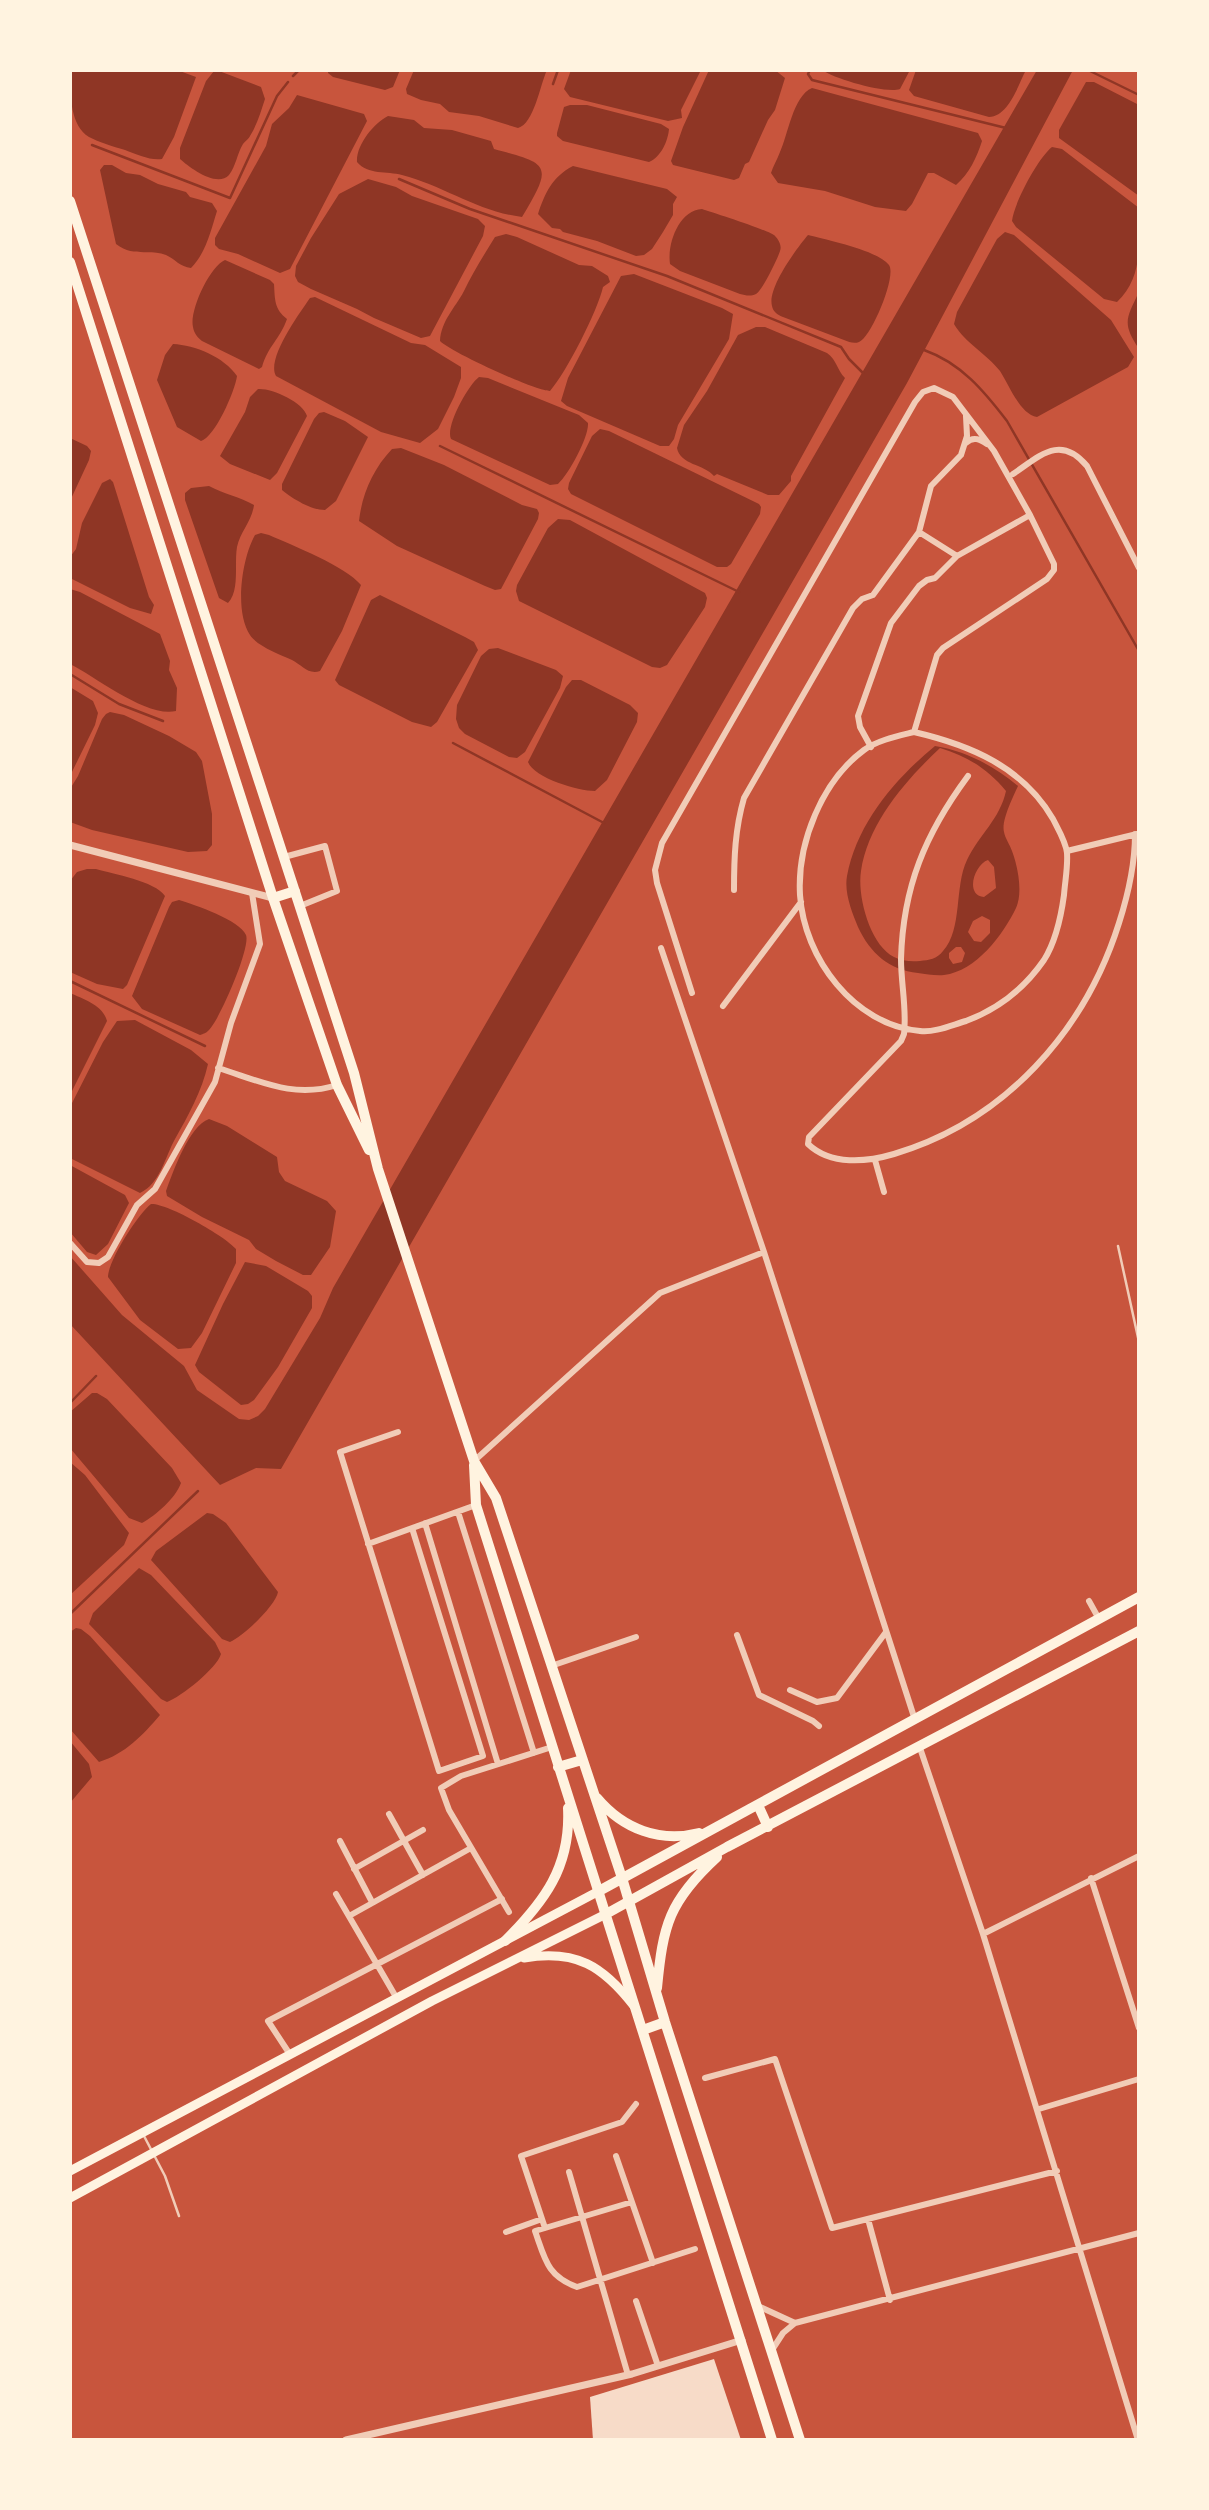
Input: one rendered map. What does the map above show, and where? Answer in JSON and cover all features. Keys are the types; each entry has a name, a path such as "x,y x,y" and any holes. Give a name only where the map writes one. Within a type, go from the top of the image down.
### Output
{"main road":[{"path":"70,201 354,1073 378,1169 474,1461 496,1498 622,1878 665,2022 800,2440"},
{"path":"70,262 273,898 337,1085 378,1169"},
{"path":"79,291 97,285"},
{"path":"273,898 295,891"},
{"path":"474,1461 476,1505 772,2440"},
{"path":"70,2171 599,1891 1139,1597"},
{"path":"70,2198 432,2001 606,1914 727,1847 1139,1631"},
{"path":"558,1767 582,1760"},
{"path":"593,1792 618,1818 655,1835 691,1835 714,1829"},
{"path":"505,1941 535,1909 557,1876 567,1838 567,1794"},
{"path":"758,1805 768,1827"},
{"path":"656,1992 662,1937 673,1909 690,1884 727,1847"},
{"path":"515,1959 551,1956 585,1961 613,1983 636,2009"},
{"path":"643,2030 665,2022"}],"street":[{"path":"692,993 657,883 655,870 662,843 918,397 929,389 940,389 953,397 992,448 1054,559 1054,570 1047,579 943,648 934,663 914,732"},
{"path":"962,408 968,427 964,448"},
{"path":"734,890 737,821 754,778 853,608 862,599 873,595 919,532 931,486 957,461 972,438 992,448"},
{"path":"1013,474 1045,452 1067,449 1077,455 1087,466 1139,568"},
{"path":"871,747 860,727 858,716 891,623 919,586 935,578 957,556 1030,515"},
{"path":"919,532 957,556"},
{"path":"914,732 964,746 1008,769 1028,785 1045,805 1067,850 1063,907 1056,934 1045,959 1027,982 1004,1003 977,1016 949,1027 921,1032 868,1013 846,996 827,974 805,923 801,902 801,867 815,814 845,768 871,747 914,732"},
{"path":"968,776 936,824 917,864 908,897 902,945 905,1028 901,1041 816,1128 807,1141 811,1147 842,1160 875,1160 928,1144 1019,1085 1056,1046 1086,1002 1109,954 1126,901 1137,834 1067,850"},
{"path":"70,845 273,898"},
{"path":"284,857 325,846 337,891 300,906"},
{"path":"70,1243 87,1262 99,1263 107,1256 136,1205 155,1189 215,1082 231,1023 260,944 252,893"},
{"path":"723,1006 801,902"},
{"path":"661,948 764,1252 915,1720"},
{"path":"218,1068 286,1089 318,1091 337,1085"},
{"path":"875,1160 884,1192"},
{"path":"474,1461 660,1293 764,1252"},
{"path":"398,1432 340,1452 439,1771 484,1756 412,1528"},
{"path":"368,1544 476,1505"},
{"path":"458,1512 534,1753"},
{"path":"425,1524 499,1764"},
{"path":"1089,1601 1099,1619"},
{"path":"790,1690 817,1702 836,1698 886,1632"},
{"path":"737,1635 758,1695 819,1726"},
{"path":"551,1667 636,1637"},
{"path":"509,1912 449,1810 441,1788 461,1776 552,1747"},
{"path":"920,1748 984,1934 1138,2440"},
{"path":"389,1814 423,1875"},
{"path":"354,1869 423,1830"},
{"path":"340,1841 372,1902"},
{"path":"349,1916 471,1848"},
{"path":"984,1934 1139,1856"},
{"path":"1091,1878 1139,2028"},
{"path":"337,1894 396,1997"},
{"path":"289,2053 268,2021 502,1899"},
{"path":"705,2078 775,2059 831,2228 1058,2171"},
{"path":"1039,2109 1139,2079"},
{"path":"545,2228 521,2156 622,2122 636,2104"},
{"path":"616,2156 653,2263"},
{"path":"569,2172 628,2375"},
{"path":"632,2202 535,2231 548,2267 563,2282 578,2287 695,2249"},
{"path":"506,2232 542,2219"},
{"path":"868,2219 890,2300"},
{"path":"772,2350 782,2333 795,2323 1139,2233"},
{"path":"636,2301 658,2366"},
{"path":"758,2306 795,2323"},
{"path":"346,2440 628,2375 742,2340"}],"lane":[{"path":"1118,1246 1139,1342"},
{"path":"142,2133 165,2176 179,2216"}],"shaded area":[{"path":"70,70 177,70 196,77 174,137 162,159 148,158 107,144 82,131 72,106"},
{"path":"328,70 400,70 393,87 385,90 333,77"},
{"path":"414,70 547,70 532,112 524,125 518,128 479,116 449,112 440,104 407,94 406,89"},
{"path":"571,70 701,70 681,110 682,118 668,121 570,97 564,89"},
{"path":"709,70 775,70 785,78 775,110 749,162 745,164 739,178 734,180 673,165 671,161"},
{"path":"822,70 910,70 900,89 893,90 861,85"},
{"path":"916,70 1026,70 1007,106 989,117 914,96 909,90"},
{"path":"1037,70 1073,70 907,383 281,1469 256,1468 220,1485 70,1324 70,1256 122,1315 184,1366 197,1390 239,1419 249,1420 265,1409 320,1318 333,1288"},
{"path":"214,71 261,87 265,99 255,127 241,148 229,175 218,179 204,175 180,159 180,148 206,81"},
{"path":"1086,82 1094,82 1139,105 1139,196 1059,138 1059,130"},
{"path":"812,88 978,133 982,141 978,153 965,176 956,185 934,173 928,173 906,211 875,207 825,191 778,183 771,173 772,170 796,107 805,92"},
{"path":"297,95 364,114 367,121 290,269 280,273 238,254 219,249 215,245 215,238 266,146 272,124 289,108"},
{"path":"587,105 661,124 669,129 665,143 660,153 649,162 563,141 557,133 564,107"},
{"path":"388,116 414,120 424,128 452,130 491,141 494,149 535,163 541,169 542,176 522,217 491,210 417,180 372,171 361,166 357,162 359,149 372,129"},
{"path":"1052,147 1062,149 1139,208 1136,270 1126,292 1117,302 1104,299 1012,221 1028,181"},
{"path":"104,165 112,165 126,173 140,175 158,184 186,192 190,197 212,203 217,211 210,233 201,255 191,268 160,253 129,251 116,244 100,170"},
{"path":"573,166 667,189 677,197 673,204 673,215 652,249 644,255 636,256 552,228 538,214 550,186"},
{"path":"368,179 478,219 485,226 483,236 430,336 421,338 374,318 311,289 298,282 295,276 296,266 311,238 339,194"},
{"path":"702,209 764,230 778,239 781,247 779,255 756,294 740,294 680,271 670,264 670,247 676,229 687,215"},
{"path":"1005,232 1014,235 1111,320 1134,357 1128,367 1037,417 1025,411 1000,371 954,324 957,312 997,239"},
{"path":"506,234 579,265 592,266 608,276 610,282 603,287 581,341 550,391 528,385 494,370 440,341 446,321 495,237"},
{"path":"808,235 863,250 889,265 889,281 882,306 870,330 859,342 846,341 783,317 773,310 772,298 778,279"},
{"path":"225,260 270,280 274,284 277,307 287,319 259,369 202,341 193,329 197,300 213,271"},
{"path":"634,274 733,314 729,339 678,425 669,446 660,446 561,401 568,378 621,276"},
{"path":"1139,292 1139,349 1130,333 1128,321"},
{"path":"315,297 411,343 425,345 461,367 461,378 454,397 438,429 420,443 381,432 276,376 274,368 279,348 310,298"},
{"path":"756,327 765,327 827,353 845,378 791,476 791,481 779,495 768,495 717,474 714,476 683,458 677,448 684,425 707,391 738,335"},
{"path":"173,344 208,353 225,363 237,376 218,423 201,441 177,427 157,380 165,355"},
{"path":"479,377 488,378 579,415 588,423 578,455 558,484 550,485 451,439 451,425 459,406"},
{"path":"258,389 286,397 300,406 307,416 277,473 270,480 230,464 220,456 245,412 250,397"},
{"path":"324,412 345,421 368,437 336,501 325,510 302,503 282,490 282,484 314,419"},
{"path":"600,429 759,504 760,514 731,564 717,567 571,494 569,483 592,436"},
{"path":"70,438 87,446 91,451 70,501"},
{"path":"401,448 444,465 522,505 537,509 538,519 501,589 485,586 397,546 359,521 363,501 374,473 392,449"},
{"path":"110,479 154,605 151,614 130,608 70,578 70,557 76,549 82,523 102,483"},
{"path":"209,486 254,505 237,547 234,591 228,603 219,598 185,500 185,493 191,488"},
{"path":"558,519 570,520 705,593 705,607 667,665 652,667 519,601 517,585 548,528"},
{"path":"261,533 331,564 361,585 342,631 320,671 309,671 263,646 253,639 245,625 241,599 243,570 250,545 255,535"},
{"path":"70,589 160,634 170,661 169,670 177,688 176,711 164,712 137,703 70,664"},
{"path":"380,595 474,642 478,650 437,722 431,727 412,722 339,685 335,680 371,600"},
{"path":"498,648 556,670 563,676 560,688 525,752 517,758 509,757 465,734 456,719 457,705 481,656 489,649"},
{"path":"572,680 581,680 630,705 638,713 637,722 607,780 595,791 578,789 547,778 528,762"},
{"path":"70,687 93,701 98,713 95,725 70,776"},
{"path":"110,712 124,715 196,752 202,761 212,814 212,845 207,851 188,852 92,830 70,822 70,789 102,719"},
{"path":"935,746 946,748 979,760 1018,786 1004,822 1005,834 1018,872 1019,895 1016,908 987,950 967,967 944,975 908,971 882,959 868,945 858,927 847,889 852,857 869,820 892,788","holes":["940,748 950,751 984,770 1006,791 994,819 967,860 956,920 949,942 941,954 935,957 910,961 897,958 878,942 863,906 860,881 865,853 880,819 902,788","988,860 994,867 996,888 984,897 974,891 973,885 976,873","982,916 990,920 990,933 981,942 974,941 968,932 973,921","956,947 961,947 965,953 962,962 953,964 949,953"]},
{"path":"87,869 143,882 165,896 123,989 97,984 70,972 70,881 77,872"},
{"path":"179,900 226,919 242,929 246,935 244,953 227,998 214,1023 207,1032 200,1035 142,1009 132,996 169,907 172,902"},
{"path":"70,993 97,1007 107,1021 70,1095"},
{"path":"135,1020 191,1050 208,1064 190,1112 161,1169 147,1189 140,1193 70,1158 70,1107 103,1042 117,1021"},
{"path":"209,1119 227,1126 277,1157 279,1172 285,1181 327,1201 336,1211 330,1247 311,1275 303,1275 276,1261 256,1249 249,1240 167,1196 166,1191 188,1140 202,1123"},
{"path":"70,1165 125,1195 129,1203 108,1244 96,1255 87,1252 70,1232"},
{"path":"151,1204 195,1221 236,1249 236,1263 202,1333 191,1348 178,1349 140,1320 108,1277 113,1260 125,1238"},
{"path":"245,1262 266,1266 308,1291 312,1296 312,1308 278,1367 254,1400 241,1405 199,1372 195,1365"},
{"path":"92,1393 107,1399 172,1468 181,1483 164,1506 142,1523 129,1518 70,1448 70,1412"},
{"path":"70,1462 85,1475 129,1533 124,1545 70,1595"},
{"path":"207,1513 226,1523 278,1592 258,1620 230,1642 222,1639 151,1560 156,1551"},
{"path":"139,1568 151,1575 215,1642 221,1654 213,1667 198,1681 167,1702 161,1699 89,1624 93,1613"},
{"path":"76,1628 90,1636 160,1715 125,1749 99,1762 70,1729 70,1632"},
{"path":"70,1741 89,1764 92,1777 70,1803"}],"building":[{"path":"714,2359 741,2440 593,2440 590,2397"}],"waterway":[{"path":"293,76 299,70"},
{"path":"553,84 558,70"},
{"path":"810,70 808,74 812,80 1006,128"},
{"path":"1088,70 1139,95"},
{"path":"92,145 230,198 277,96 288,82"},
{"path":"399,179 470,209 667,276 841,347 863,373"},
{"path":"924,350 960,370 1007,421 1139,651"},
{"path":"440,446 739,592"},
{"path":"70,674 119,704 163,721"},
{"path":"453,743 604,823"},
{"path":"70,981 205,1046"},
{"path":"70,1403 96,1376"},
{"path":"70,1614 198,1491"}]}
